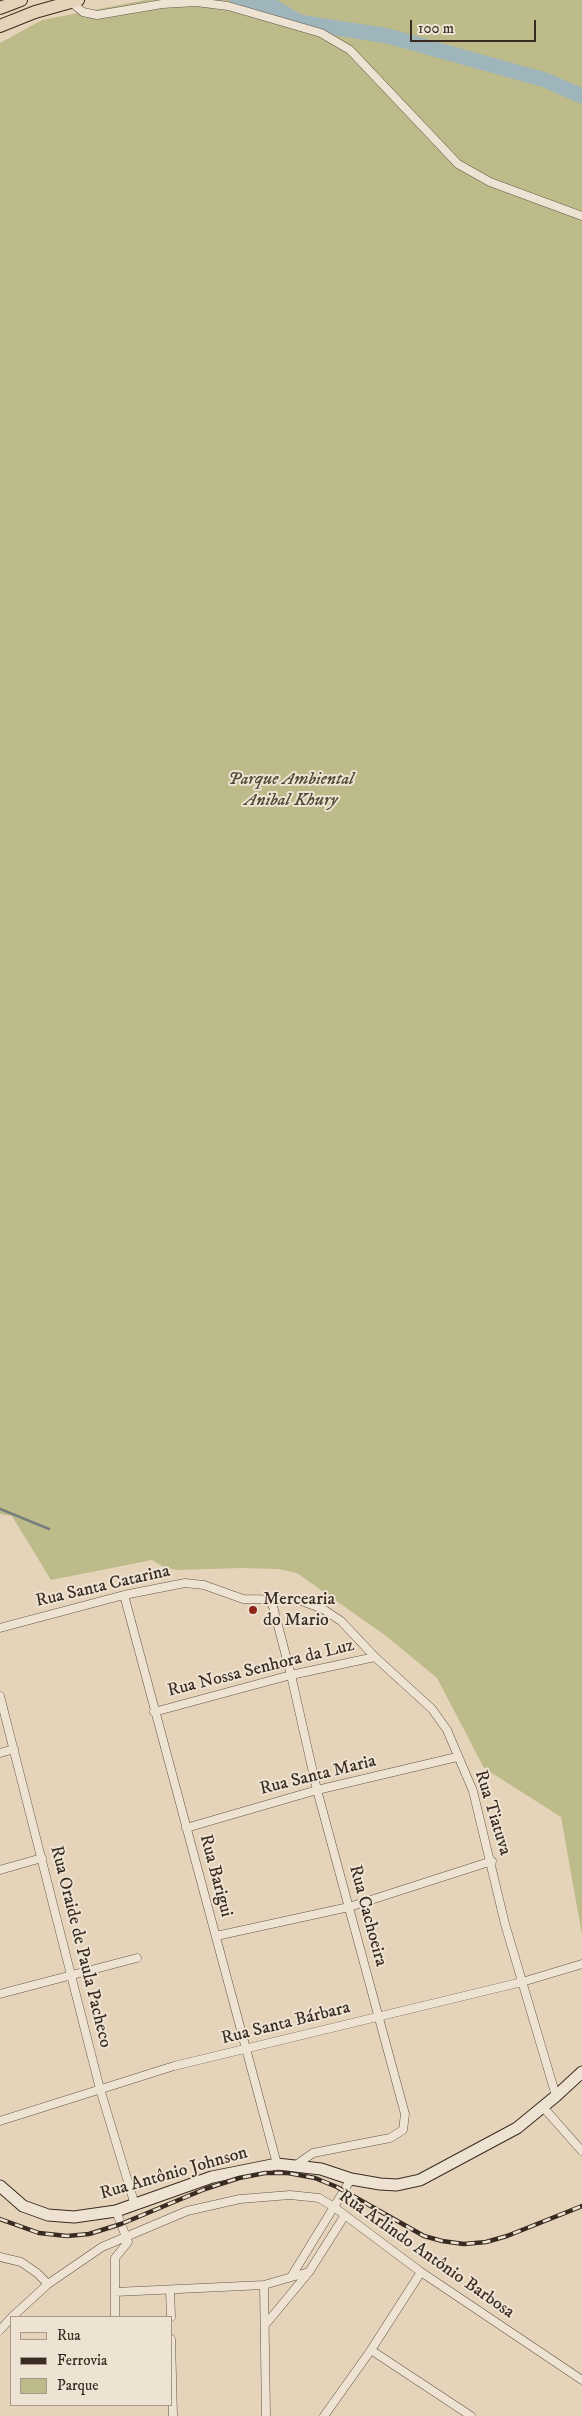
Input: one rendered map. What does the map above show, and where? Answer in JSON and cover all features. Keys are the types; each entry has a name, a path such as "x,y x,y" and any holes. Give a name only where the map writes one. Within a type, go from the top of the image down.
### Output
{"main road":[{"path":"0,8 21,0"},
{"path":"0,26 35,12 75,1"},
{"name":"Rua Antônio Johnson","path":"0,2186 23,2206 48,2216 74,2217 116,2211 212,2177 277,2164 321,2169 351,2179 398,2185 420,2180 517,2128 582,2072"}],"street":[{"path":"75,1 83,12 97,15 162,4 196,2 228,6 321,33 350,50 458,164 490,182 582,216"},
{"name":"Rua Santa Catarina","path":"0,1628 124,1596 185,1583 204,1585 243,1599 271,1599"},
{"name":"Rua Barigui","path":"124,1596 277,2164"},
{"name":"Rua Tiatuva","path":"271,1599 299,1600 323,1609 342,1621 375,1657 432,1709 448,1730 474,1791 492,1861 505,1924 556,2096"},
{"name":"Rua Cachoeira","path":"271,1599 291,1675 317,1790 405,2114 403,2130 390,2138 312,2153 296,2165"},
{"name":"Rua Nossa Senhora da Luz","path":"154,1712 291,1675 375,1657"},
{"name":"Rua Oraide de Paula Pacheco","path":"0,1696 100,2089 135,2205"},
{"path":"0,1753 14,1750"},
{"name":"Rua Santa Maria","path":"186,1828 317,1790 458,1757"},
{"path":"0,1870 42,1858"},
{"path":"216,1936 349,1907 492,1861"},
{"path":"0,1994 137,1958"},
{"name":"Rua Santa Bárbara","path":"0,2121 174,2066 247,2050 522,1982 582,1964"},
{"path":"543,2107 582,2152"},
{"path":"292,2277 351,2179"},
{"name":"Rua Arlindo Antônio Barbosa","path":"14,2316 48,2284 102,2247 187,2211 240,2199 290,2195 319,2198 334,2207 421,2272 582,2380"},
{"path":"115,2316 115,2258 128,2244 127,2236 116,2211"},
{"path":"265,2324 309,2272 345,2215"},
{"path":"0,2256 21,2262 37,2273 48,2284"},
{"path":"115,2292 264,2284 309,2272"},
{"path":"324,2416 371,2350 421,2272"},
{"path":"264,2284 266,2416"},
{"path":"170,2290 171,2316"},
{"name":"Rua Arlindo Antônio Barbosa","path":"0,2330 10,2320"},
{"path":"371,2350 471,2416"},
{"path":"172,2378 173,2416"}],"green space":[{"name":"Parque Ambiental Anibal Khury","path":"145,0 582,0 582,1935 561,1817 484,1768 437,1678 386,1636 297,1573 278,1569 179,1570 165,1568 152,1560 51,1580 12,1516 0,1514 0,43 42,20"}],"waterway":[{"path":"237,0 274,7 299,22 388,36 545,80 582,96"},
{"path":"0,1509 49,1529"}],"railway":[{"path":"0,2219 39,2233 67,2236 89,2234 121,2224 205,2189 239,2178 265,2173 288,2173 315,2178 337,2187 424,2236 464,2244 486,2242 507,2236 582,2206"}],"place":[{"name":"Mercearia do Mario","path":"253,1610"}]}
